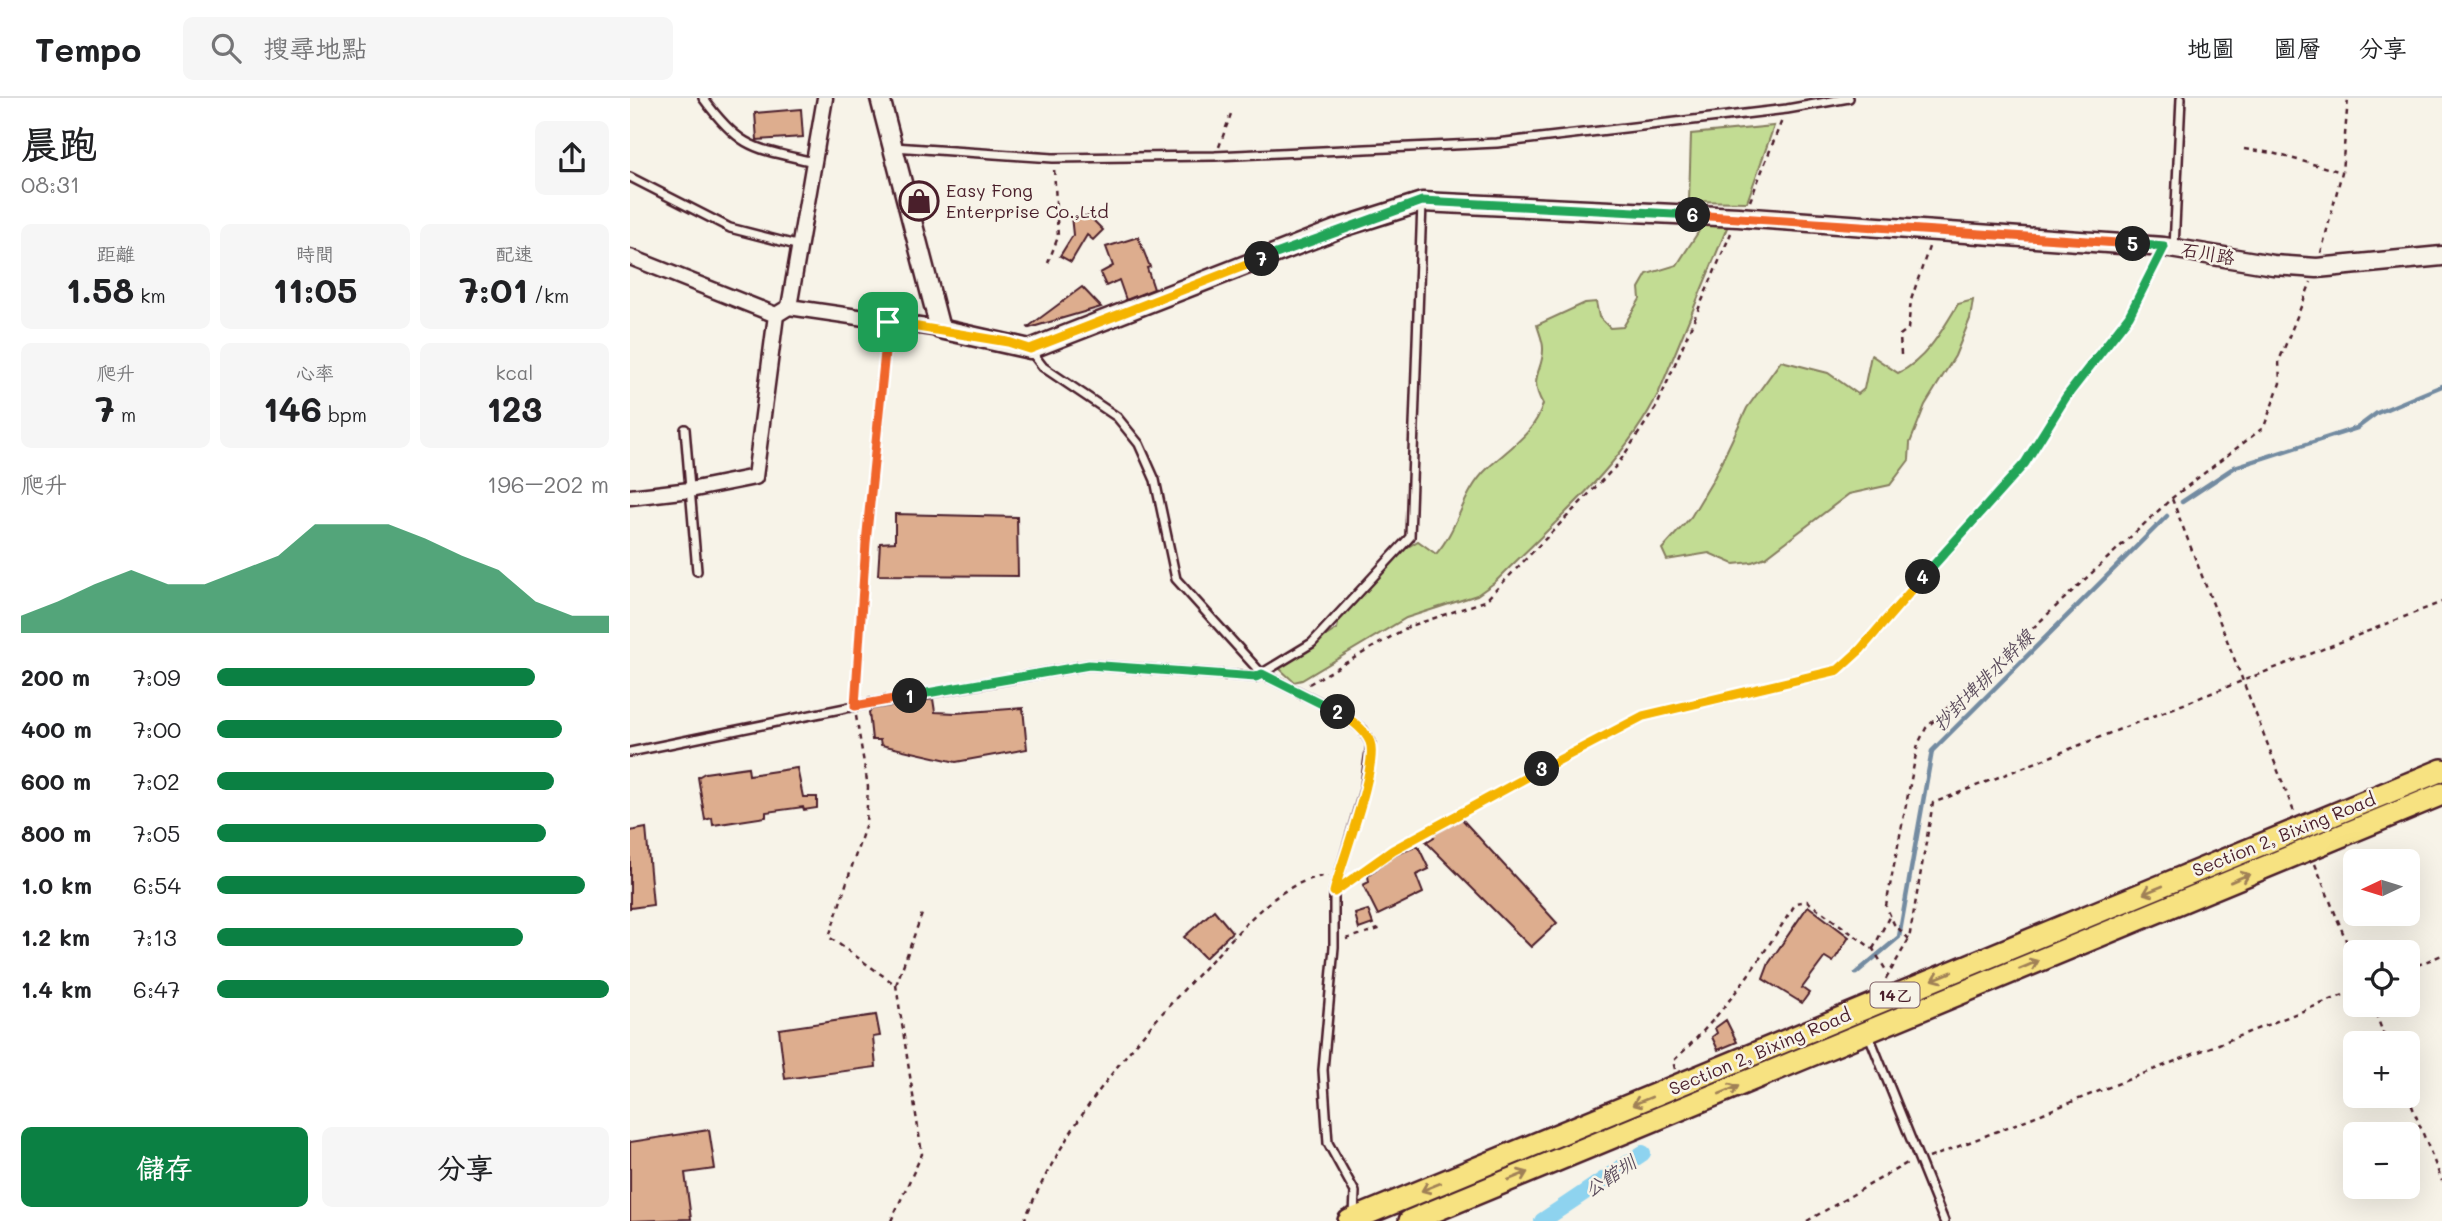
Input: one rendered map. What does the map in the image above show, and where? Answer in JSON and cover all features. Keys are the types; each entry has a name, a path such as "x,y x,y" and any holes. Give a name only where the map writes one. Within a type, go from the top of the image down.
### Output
{"main road":[{"name":"Section 2, Bixing Road","path":"1410,1221 2301,829 2442,770"},
{"name":"Section 2, Bixing Road","path":"1352,1220 1679,1086 1873,1018 2309,850 2442,794"}],"street":[{"path":"630,497 690,490 755,477 783,311 801,246 825,98"},
{"path":"880,98 940,329"},
{"name":"石川路","path":"1030,349 1343,227 1422,201 1934,230 2169,248 2273,265 2318,268 2442,256"},
{"path":"630,257 783,311 940,329 1030,349"}],"lane":[{"path":"703,98 731,134 756,149 815,162"},
{"path":"892,147 1053,158 1215,156 1497,143 1787,109 1849,98"},
{"path":"2169,248 2181,98"},
{"path":"630,177 730,228 801,246"},
{"path":"630,752 855,706 1089,665 1256,677 1312,643 1410,537 1422,201"},
{"path":"1030,349 1043,367 1117,417 1139,444 1155,480 1177,579 1262,674 1341,713 1363,730 1371,744 1366,787 1334,892 1334,941 1323,1070 1324,1120 1328,1143 1354,1192 1352,1220"},
{"path":"685,429 696,571"},
{"path":"1873,1018 1917,1157 1944,1221"}],"path":[{"path":"1873,949 1889,916 1888,890 1918,744 1926,728 2172,498 2264,427 2280,383 2279,361 2318,268 2342,172 2348,98"},
{"path":"1297,691 1408,627 1485,601 1618,464 1657,406 1738,217 1749,206 1787,109"},
{"path":"1215,156 1232,111"},
{"path":"2244,149 2272,153 2342,172"},
{"path":"1048,263 1058,237 1053,158"},
{"path":"1901,355 1900,335 1908,329 1911,300 1934,230"},
{"path":"1334,892 1393,850 1643,716 1838,670 1860,650 2025,463 2066,397 2129,316 2169,248"},
{"path":"888,322 866,543 855,706 867,787 866,823 829,937 896,985"},
{"path":"2172,498 2301,829"},
{"path":"1873,1018 1888,973 1904,952 1909,939 1933,803 2442,602"},
{"path":"2309,850 2346,940"},
{"path":"1024,1221 1037,1190 1097,1091 1147,1026 1244,926 1290,885 1307,878 1338,874"},
{"path":"1679,1086 1673,1061 1702,1035 1728,1005 1796,903 1807,901 1873,949 1888,973"},
{"path":"891,1221 922,1154 896,985 922,914"},
{"path":"1889,916 1909,939"},
{"path":"1334,941 1382,928"},
{"path":"2420,963 2442,955"},
{"path":"1807,1221 1917,1157 1929,1158 2343,995"},
{"path":"2413,1108 2442,1181"}],"green space":[{"path":"1774,126 1747,202 1689,201 1691,134"},
{"path":"1731,218 1659,392 1644,419 1606,470 1562,516 1494,583 1477,595 1406,618 1302,680 1294,682 1280,669 1280,665 1337,629 1339,617 1398,553 1418,541 1436,554 1479,478 1528,432 1543,404 1536,387 1543,356 1542,339 1537,325 1585,303 1596,302 1599,317 1610,328 1623,327 1640,299 1639,288 1647,274 1677,265 1699,231 1700,220"},
{"path":"1973,300 1970,319 1955,356 1925,405 1910,443 1909,460 1890,485 1849,494 1766,557 1752,562 1734,564 1709,553 1667,560 1662,549 1691,517 1713,480 1747,408 1781,361 1828,373 1858,394 1864,389 1871,355 1898,373 1925,352 1958,304"}],"building":[{"path":"801,109 803,137 757,140 755,113"},
{"path":"1071,216 1089,216 1103,230 1093,240 1087,235 1071,262 1060,256 1073,235"},
{"path":"1138,237 1150,267 1147,268 1154,289 1126,300 1119,280 1106,286 1100,273 1113,266 1106,247"},
{"path":"1082,287 1101,307 1028,327"},
{"path":"895,514 1017,517 1018,576 878,575 880,543 895,542"},
{"path":"933,699 935,712 1023,708 1027,749 956,762 881,745 880,740 872,740 869,712 872,709"},
{"path":"748,767 749,775 797,768 803,797 817,797 817,808 766,812 766,817 713,825 712,818 705,820 698,777 705,773"},
{"path":"1461,818 1557,923 1531,947 1426,842 1434,837 1432,835"},
{"path":"646,828 653,905 630,908 630,831"},
{"path":"1418,846 1429,869 1416,875 1423,893 1378,915 1363,885 1369,882 1368,876 1392,856"},
{"path":"1808,906 1849,937 1833,962 1825,957 1802,988 1809,993 1802,1003 1763,979 1769,963"},
{"path":"1214,910 1232,932 1205,958 1184,937"},
{"path":"1368,910 1373,924 1359,929 1355,914"},
{"path":"876,1015 880,1036 873,1037 876,1067 785,1079 779,1029"},
{"path":"1726,1020 1737,1042 1718,1050 1712,1037 1717,1033 1715,1028"},
{"path":"709,1130 715,1169 685,1173 691,1219 630,1221 630,1142"}],"waterway":[{"name":"抄封埤排水幹線","path":"2182,502 2235,467 2357,428 2377,413 2442,386"},
{"name":"抄封埤排水幹線","path":"1856,973 1899,937 1932,751 2167,516"},
{"name":"公館圳","path":"1542,1221 1643,1153"}],"place":[{"name":"Easy Fong Enterprise Co.,Ltd","path":"919,201"}],"route":[{"path":"1422,201 1738,217 2164,247 2129,316 2066,397 2025,463 1860,650 1838,670 1674,706 1643,716 1422,833 1334,892 1366,787 1371,744 1363,730 1341,713 1262,674 1256,677 1210,675 1089,665 855,706 866,543 888,322 940,329 1030,349 1343,227 1422,201"}]}
